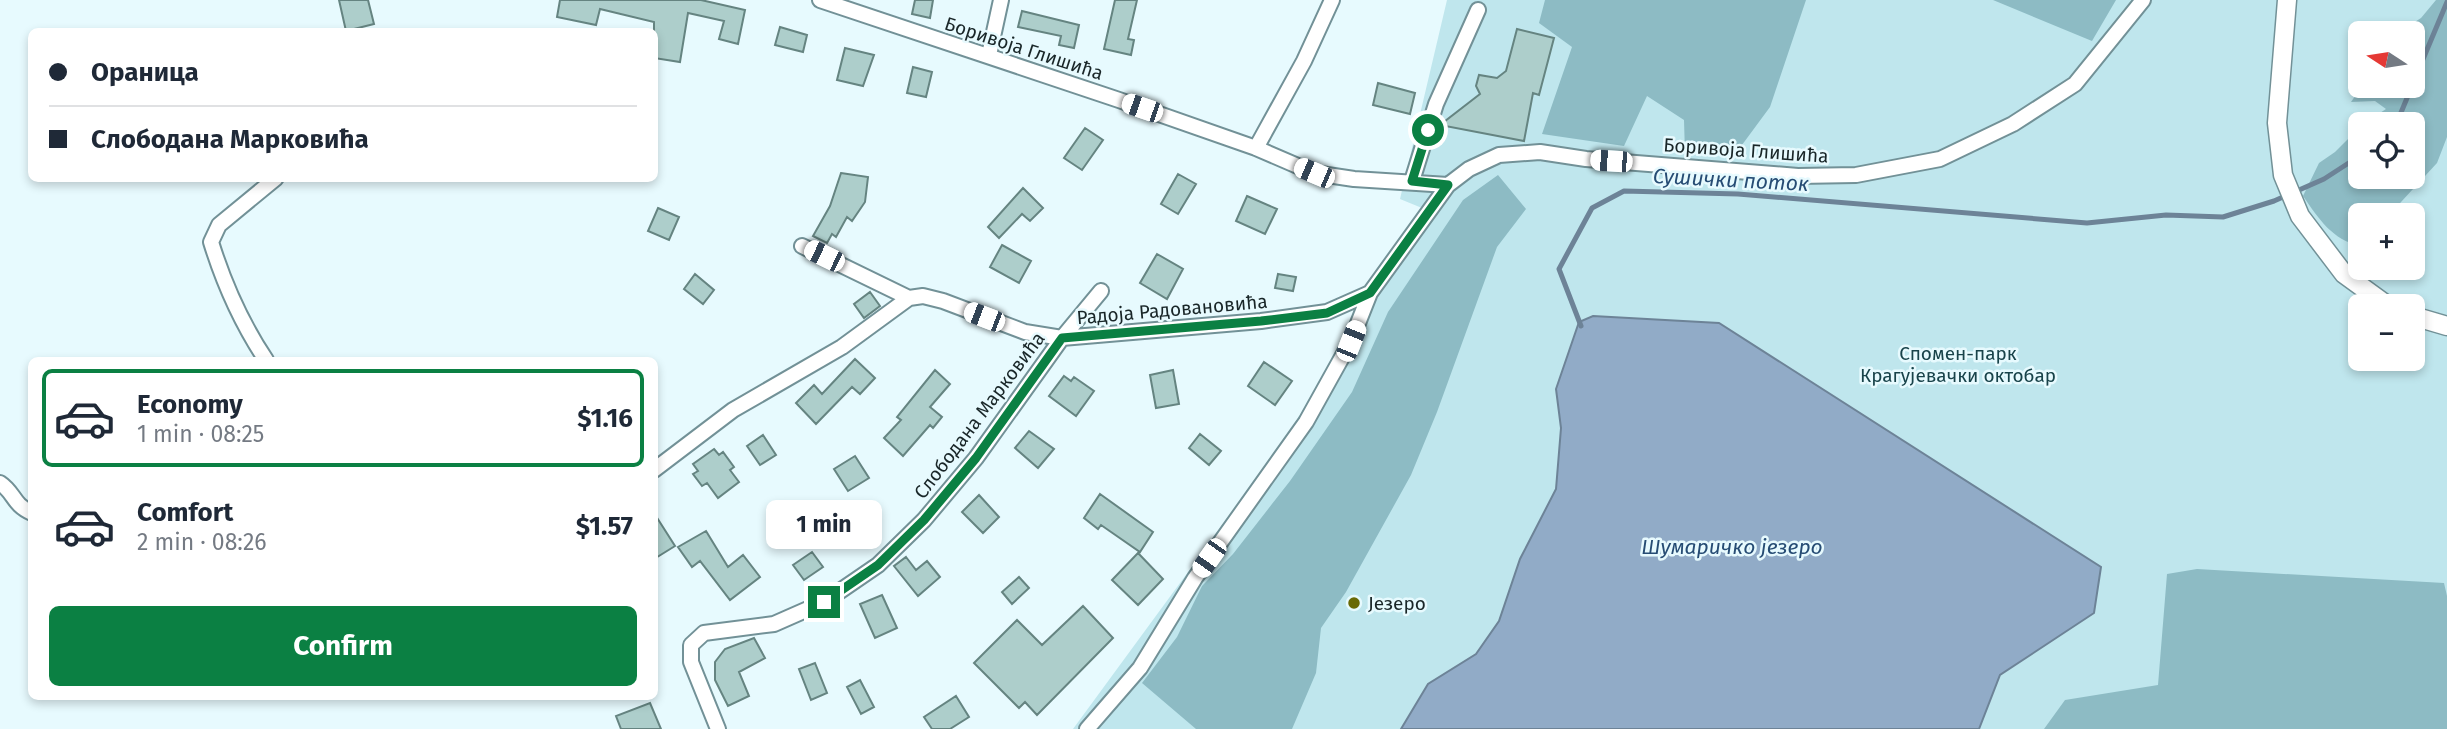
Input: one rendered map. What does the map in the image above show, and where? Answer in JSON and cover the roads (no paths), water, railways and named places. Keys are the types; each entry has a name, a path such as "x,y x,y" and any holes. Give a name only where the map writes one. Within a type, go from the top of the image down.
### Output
{"street":[{"name":"Боривоја Глишића","path":"820,0 989,55 1255,148 1314,173 1354,179 1448,185 1469,169 1499,155 1540,152 1586,159 1798,176 1856,175 1940,159 2013,124 2075,84 2143,0"},
{"path":"989,55 1001,0"},
{"path":"1255,148 1304,61 1332,0"},
{"path":"2287,0 2277,123 2283,175 2300,216 2344,274 2372,294"},
{"path":"1412,181 1436,104 1478,10"},
{"path":"264,357 250,337 221,275 211,242 219,225 271,182"},
{"path":"1087,729 1140,668 1195,578 1306,422 1351,341 1370,293 1448,185"},
{"path":"658,467 733,410 842,346 909,298 802,246"},
{"name":"Слободана Марковића","path":"719,729 691,662 691,645 704,633 774,624 824,602 878,565 924,520 976,458 1062,338 1101,291"},
{"name":"Радоја Радовановића","path":"909,298 923,296 943,301 1025,332 1062,338 1327,313 1370,293"},
{"path":"2425,320 2447,326"},
{"path":"0,483 6,487 17,506 28,511"}],"water":[{"name":"Шумаричко језеро","path":"1593,316 1719,323 2101,567 2094,613 2000,675 1979,729 1401,729 1428,684 1476,654 1499,621 1520,559 1556,489 1561,428 1556,389 1579,322"}],"waterway":[{"name":"Сушички поток","path":"2426,52 2447,2"},
{"name":"Сушички поток","path":"2401,112 2407,98"},
{"name":"Сушички поток","path":"1581,326 1559,269 1592,208 1624,191 1738,194 2087,223 2166,215 2223,217 2274,201 2324,179 2348,163"}],"place":[{"name":"Језеро","path":"1354,603"}],"park label":[{"name":"Спомен-парк Крагујевачки октобар","path":"1958,364"}]}
